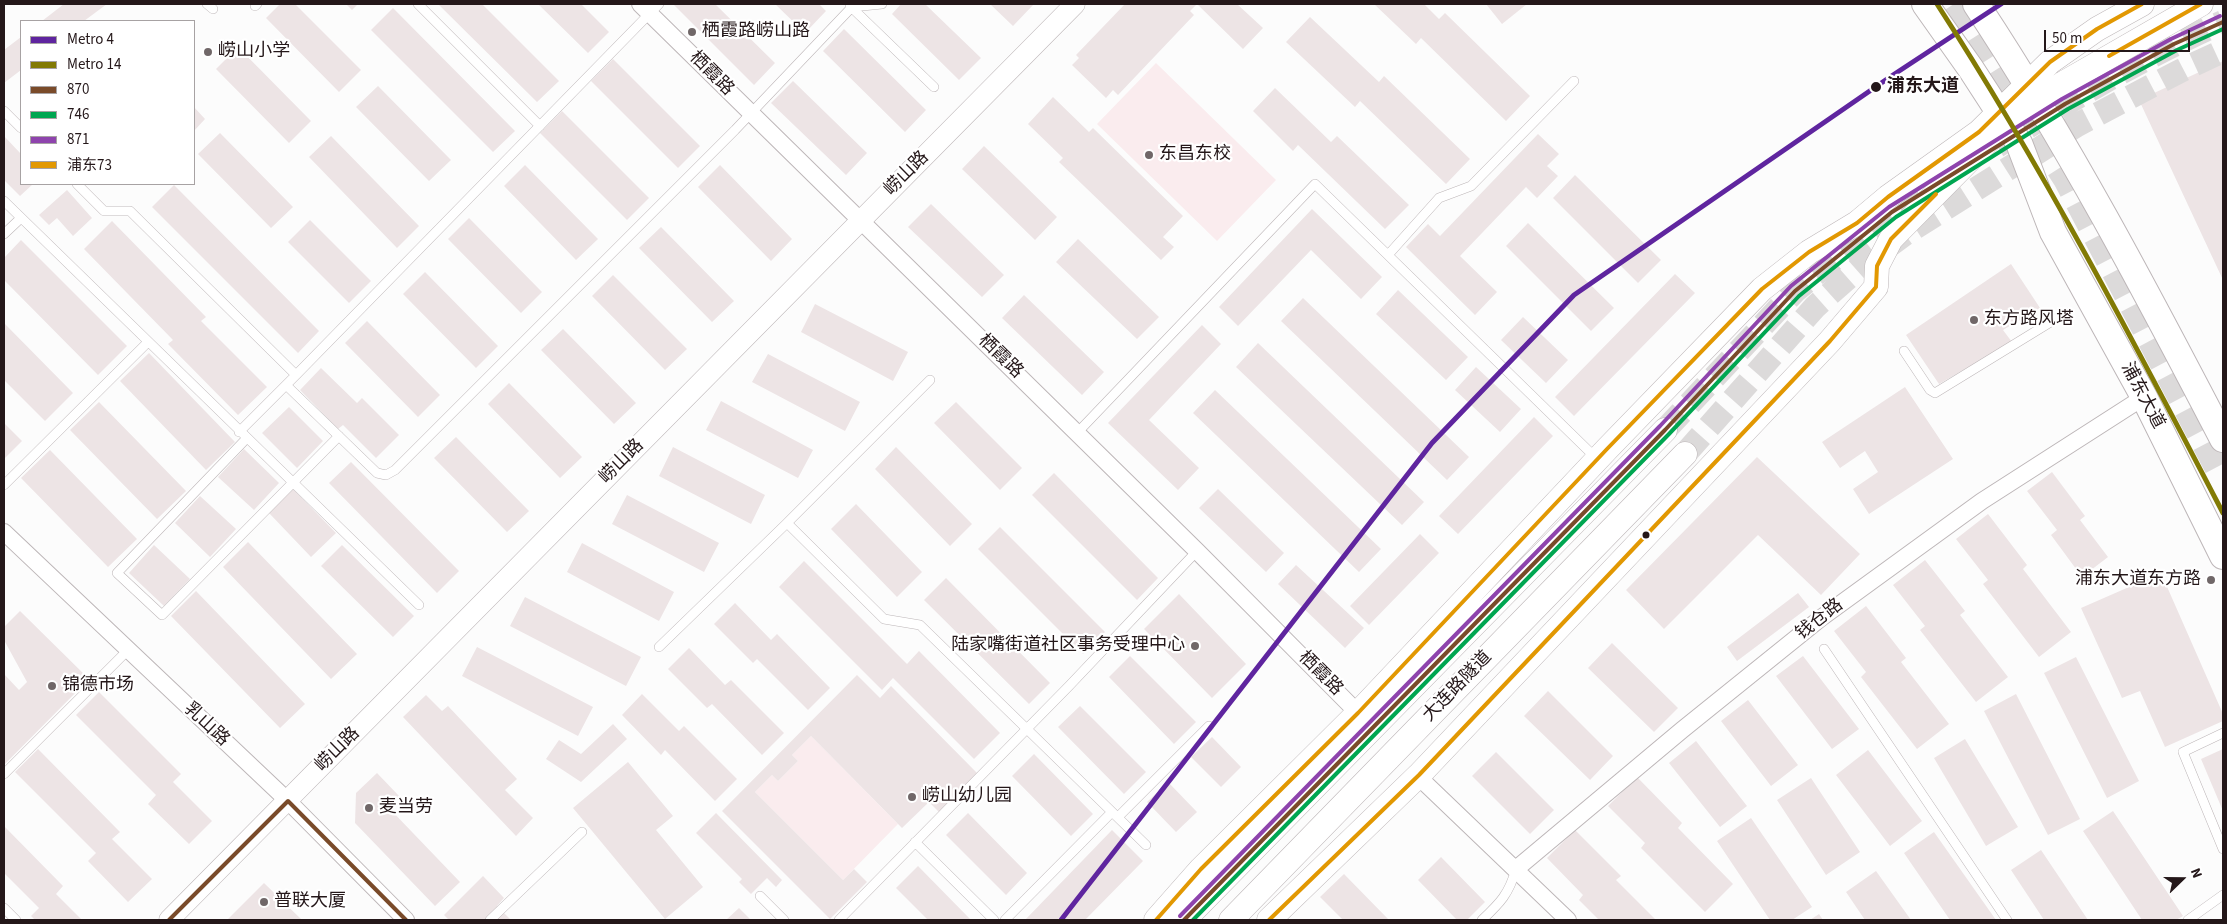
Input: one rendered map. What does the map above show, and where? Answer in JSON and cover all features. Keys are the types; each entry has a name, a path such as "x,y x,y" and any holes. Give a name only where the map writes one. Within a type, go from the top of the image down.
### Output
{"main road":[{"name":"浦东大道","path":"1925,4 2019,143 2053,232 2144,397 2223,556"},
{"path":"1976,4 2033,92 2155,308 2223,439"},
{"path":"1269,920 1419,774 1830,341 1876,287 1877,266 1891,239 2003,118 2033,92 2058,57 2097,29 2142,4"},
{"path":"2033,92 2062,84 2201,4"},
{"path":"1156,920 1200,869 1358,713 1762,289 1809,252 1857,223 1888,197 1979,132 2003,118"},
{"name":"大连路隧道","path":"1184,920 1665,430"},
{"name":"大连路隧道","path":"1231,920 1685,454"}],"street":[{"name":"崂山路","path":"169,920 1075,4"},
{"name":"栖霞路","path":"649,7 750,113 1197,551 1358,713"},
{"name":"钱仓路","path":"1516,870 1682,730 1821,618 1982,501 2144,397"},
{"name":"乳山路","path":"4,532 127,651 288,801 406,920"},
{"path":"1419,774 1427,785 1568,920"}],"lane":[{"path":"418,4 540,126"},
{"path":"286,385 377,473 386,475 395,470 750,113 850,6 882,4"},
{"path":"850,6 934,87"},
{"path":"339,436 162,615 117,573 243,436 286,385 540,126 649,7"},
{"path":"1388,254 1439,198 1472,186 1574,81"},
{"path":"4,111 20,127"},
{"path":"1077,433 1315,184 1598,460"},
{"path":"78,185 104,211 130,211 296,375"},
{"path":"4,201 292,484 419,605"},
{"path":"4,234 20,218"},
{"path":"1904,351 1930,390 1936,394 2068,312"},
{"path":"4,485 148,342"},
{"path":"658,647 787,524 930,380"},
{"path":"787,524 884,618 920,625 1146,845"},
{"path":"839,920 1026,730 1197,551"},
{"path":"1824,649 2007,920"},
{"path":"4,774 127,651"},
{"path":"1006,920 1209,726"},
{"path":"2223,733 2183,752 2223,849"},
{"path":"490,920 582,832"},
{"path":"915,842 994,920"},
{"path":"1482,920 1503,900 1512,885 1516,870"},
{"path":"2188,920 2223,895"},
{"path":"760,896 784,920"},
{"path":"4,908 16,920"}],"shaded area":[{"path":"1156,63 1276,180 1217,241 1097,124"},
{"path":"811,736 898,824 843,880 755,792 772,775 778,781 798,761 792,755"}],"building":[{"path":"64,4 107,4 85,20 43,20"},
{"path":"280,4 295,4 361,70 339,92 266,18"},
{"path":"346,4 358,4 352,10"},
{"path":"438,4 482,4 559,81 537,102"},
{"path":"538,4 581,4 609,32 588,53"},
{"path":"673,4 715,4 775,63 754,85"},
{"path":"775,4 819,4 826,11 805,33"},
{"path":"901,4 925,4 981,58 959,80 892,14"},
{"path":"990,4 1034,4 1013,26"},
{"path":"1125,4 1197,4 1190,11 1194,15 1118,95 1113,90 1106,98 1072,65 1079,58 1076,55"},
{"path":"1197,4 1237,4 1263,28 1243,49"},
{"path":"1374,4 1424,4 1439,19 1445,13 1530,96 1506,121 1421,38 1416,44"},
{"path":"1486,4 1527,4 1502,24"},
{"path":"393,8 515,131 493,152 371,30"},
{"path":"1310,17 1379,82 1384,76 1470,159 1446,184 1360,101 1355,107 1286,42"},
{"path":"844,29 926,110 905,132 823,51"},
{"path":"20,38 20,71 4,83 4,50"},
{"path":"238,47 311,121 289,143 216,69"},
{"path":"613,59 700,146 678,168 591,81"},
{"path":"2223,61 2223,280 2139,100"},
{"path":"793,81 867,153 846,175 771,103"},
{"path":"378,86 451,160 429,181 356,107"},
{"path":"1275,88 1331,142 1337,136 1409,205 1385,229 1298,145 1293,151 1253,111"},
{"path":"1053,97 1089,132 1093,128 1183,216 1163,237 1174,247 1161,260 1059,162 1063,158 1028,124"},
{"path":"195,108 205,119 195,130"},
{"path":"562,111 649,198 627,220 540,133"},
{"path":"220,133 293,207 271,228 198,154"},
{"path":"1538,134 1559,154 1547,166 1558,176 1537,198 1526,187 1460,256 1497,292 1475,315 1406,247 1428,224 1440,236"},
{"path":"4,136 20,153 20,185 32,185 20,196 4,180"},
{"path":"331,136 419,226 397,248 309,157"},
{"path":"984,146 1057,217 1035,240 962,169"},
{"path":"525,165 598,239 576,260 504,186"},
{"path":"720,165 792,239 771,261 698,187"},
{"path":"1575,175 1661,260 1638,283 1553,198"},
{"path":"174,185 319,331 298,353 152,207"},
{"path":"67,190 92,218 73,236 57,218 49,225 39,215"},
{"path":"931,204 1004,275 982,297 908,227"},
{"path":"1312,209 1382,277 1361,299 1311,250 1238,326 1219,307"},
{"path":"469,218 542,292 521,313 448,239"},
{"path":"310,220 371,281 349,303 288,242"},
{"path":"112,221 206,317 201,321 267,387 238,415 168,344 173,340 84,249"},
{"path":"1528,223 1614,308 1591,331 1506,246"},
{"path":"661,227 734,301 712,322 639,248"},
{"path":"1078,239 1159,317 1137,339 1056,262"},
{"path":"21,240 127,346 98,375 4,280 4,258"},
{"name":"东方路风塔","path":"2011,264 2040,308 2003,330 2012,342 1939,384 1906,335"},
{"path":"425,272 498,346 476,368 403,294"},
{"path":"1675,274 1695,293 1574,416 1555,397"},
{"path":"613,275 687,349 665,370 592,296"},
{"path":"1398,290 1468,357 1446,380 1376,314"},
{"path":"1024,295 1104,372 1082,395 1002,318"},
{"path":"1303,298 1469,457 1447,480 1281,321"},
{"path":"815,304 908,352 893,381 801,332"},
{"path":"1523,317 1568,360 1546,383 1501,340"},
{"path":"367,321 440,395 418,417 345,343"},
{"path":"4,323 73,393 45,421 4,380"},
{"path":"1202,325 1221,344 1149,420 1199,468 1178,490 1108,423"},
{"path":"563,329 636,403 614,424 541,350"},
{"path":"1258,343 1424,502 1402,525 1236,367"},
{"path":"149,353 235,442 206,470 120,381"},
{"path":"768,354 860,402 845,431 752,382"},
{"path":"1476,367 1521,409 1500,432 1455,390"},
{"path":"321,368 357,403 362,398 399,435 376,458 343,425 338,429 300,390"},
{"path":"509,383 582,457 560,478 488,404"},
{"path":"1905,387 1953,459 1869,514 1853,489 1878,472 1865,451 1840,468 1822,442"},
{"path":"1215,390 1381,549 1359,572 1193,413"},
{"path":"721,401 813,450 798,478 706,430"},
{"path":"99,402 186,491 157,519 70,430"},
{"path":"956,402 1022,468 1000,490 934,423"},
{"path":"289,407 323,441 297,468 262,433"},
{"path":"1534,417 1553,436 1458,534 1439,516"},
{"path":"4,423 22,441 4,459"},
{"path":"456,437 529,511 507,532 434,458"},
{"path":"673,447 765,495 751,524 659,476"},
{"path":"896,447 972,524 950,546 875,469"},
{"path":"244,449 279,483 254,510 218,477"},
{"path":"50,450 137,539 108,567 21,478"},
{"path":"1757,457 1860,554 1821,595 1758,535 1664,629 1626,590"},
{"path":"351,462 459,571 437,593 329,483"},
{"path":"2052,472 2085,516 2080,520 2108,557 2082,577 2051,535 2057,530 2027,491"},
{"path":"1054,473 1158,578 1137,600 1032,495"},
{"path":"293,489 336,533 311,557 269,513"},
{"path":"1218,489 1284,553 1266,572 1199,508"},
{"path":"627,495 719,543 704,572 612,524"},
{"path":"200,496 236,529 210,557 175,523"},
{"path":"856,504 922,572 897,597 831,529"},
{"path":"1988,514 2027,565 2023,569 2071,632 2039,657 1983,584 1988,580 1956,539"},
{"path":"1000,527 1105,632 1083,654 978,549"},
{"path":"1420,534 1439,553 1369,625 1350,606"},
{"path":"248,542 357,654 331,679 223,567"},
{"path":"582,543 674,592 659,621 567,572"},
{"path":"154,545 190,579 164,606 129,573"},
{"path":"342,545 414,616 393,637 321,566"},
{"path":"1925,560 1965,611 1960,615 2008,677 1976,702 1920,630 1925,626 1893,585"},
{"path":"804,561 907,664 919,651 1000,733 974,759 893,678 882,690 779,587"},
{"path":"1296,565 1364,628 1345,648 1278,584"},
{"path":"2161,573 2223,714 2223,721 2165,747 2140,691 2122,698 2081,608"},
{"path":"946,578 1050,683 1029,704 924,600"},
{"path":"196,591 305,704 280,728 171,616"},
{"path":"1798,593 1809,607 1737,661 1727,647"},
{"name":"陆家嘴街道社区事务受理中心","path":"1179,594 1246,664 1212,698 1144,629"},
{"path":"525,597 641,657 626,686 510,626"},
{"path":"735,603 771,640 777,634 830,688 808,710 757,659 753,663 714,624"},
{"path":"1866,606 1906,658 1901,662 1949,724 1917,749 1861,677 1866,672 1834,631"},
{"name":"锦德市场","path":"20,611 89,679 4,765 4,674 19,690 27,682 4,640 4,627"},
{"path":"1612,643 1678,708 1654,732 1588,668"},
{"path":"477,647 593,707 578,736 462,676"},
{"path":"689,648 725,685 731,680 784,733 762,755 712,704 707,708 668,669"},
{"path":"1130,656 1196,722 1174,744 1109,677"},
{"path":"1803,656 1859,729 1832,749 1776,676"},
{"path":"2076,657 2139,781 2107,798 2044,673"},
{"name":"崂山幼儿园","path":"857,675 880,698 891,686 977,773 939,812 929,802 902,828 811,736 792,755 798,761 778,781 772,775 755,792 843,880 854,869 867,882 830,919 722,811"},
{"path":"1548,691 1613,756 1590,780 1524,716"},
{"path":"99,692 181,774 173,782 212,821 189,844 148,804 156,795 76,715"},
{"path":"642,694 679,731 684,726 737,779 715,801 665,750 661,755 622,715"},
{"path":"2016,694 2080,819 2048,835 1984,711"},
{"path":"426,695 442,711 448,706 517,779 505,790 533,818 516,836 403,717"},
{"path":"1748,700 1798,765 1771,786 1721,721"},
{"path":"1080,706 1146,772 1124,794 1058,727"},
{"path":"613,724 627,739 581,782 546,759 559,740 581,754"},
{"path":"1212,737 1241,767 1221,787 1191,757"},
{"path":"1965,739 2018,827 1986,846 1934,758"},
{"path":"1696,741 1747,806 1720,827 1669,763"},
{"path":"38,749 120,832 112,839 152,879 128,902 88,861 96,853 15,772"},
{"path":"2223,749 2223,811 2201,759"},
{"path":"1868,750 1922,821 1890,846 1836,775"},
{"path":"1496,752 1554,810 1530,834 1472,776"},
{"path":"1034,754 1093,814 1071,836 1012,776"},
{"path":"628,762 673,816 656,830 703,887 665,919 573,808"},
{"path":"377,773 400,797 389,808 460,882 435,906 355,823 356,793"},
{"path":"1637,777 1682,823 1678,828 1733,884 1705,912 1641,848 1645,843 1608,806"},
{"path":"1811,778 1860,852 1826,875 1777,800"},
{"path":"1168,782 1197,812 1176,832 1147,802"},
{"path":"2113,811 2183,916 2176,920 2142,920 2083,831"},
{"path":"716,813 782,880 776,887 767,878 751,894 739,882 742,879 696,833"},
{"path":"968,813 1027,873 1006,895 946,835"},
{"path":"1751,818 1812,907 1792,920 1770,920 1717,841"},
{"path":"4,826 63,886 56,894 82,920 35,920 31,916 39,908 4,873"},
{"path":"1112,830 1143,861 1085,920 1025,920"},
{"path":"1575,830 1621,876 1616,880 1656,920 1599,920 1579,900 1583,895 1547,858"},
{"path":"1934,832 1996,920 1950,920 1904,853"},
{"path":"2041,850 2088,920 2044,920 2011,870"},
{"path":"1441,857 1485,902 1467,920 1457,920 1418,880"},
{"path":"918,866 971,920 928,920 896,888"},
{"path":"1876,871 1911,920 1865,920 1846,892"},
{"path":"1344,874 1389,920 1343,920 1320,897"},
{"path":"483,876 504,898 497,906 511,920 449,920 444,915"},
{"name":"普联大厦","path":"264,883 302,920 227,920"},
{"path":"739,908 751,920 726,920"},
{"path":"1819,914 1823,920 1810,920"}],"tunnel":[{"path":"1954,4 2066,179 2223,478"},
{"path":"1997,146 2108,80 2223,22"},
{"path":"1685,454 1815,307 1860,267 1905,234 2077,125 2184,69 2223,51"},
{"path":"1665,430 1795,291 1892,212 1941,181"}],"metro line":[{"name":"14","path":"1937,4 2014,128 2086,255 2223,513"},
{"name":"4","path":"1061,920 1432,443 1574,295 1890,77 2001,4"}],"transit line":[{"name":"浦东73","path":"1156,920 1201,869 1358,713 1607,449 1762,289 1809,252 1857,223 1888,197 1979,132 2050,62 2097,29 2142,4"},
{"name":"浦东73","path":"2109,56 2201,4"},
{"name":"871","path":"1180,916 1660,426 1791,286 1889,207 2062,99 2171,39 2220,16"},
{"name":"870","path":"1184,920 1665,430 1795,291 1892,212 2065,104 2174,44 2223,22"},
{"name":"746","path":"1193,920 1669,434 1799,296 1896,217 2068,109 2177,50 2223,29"},
{"name":"浦东73","path":"1269,920 1419,775 1830,341 1876,287 1877,266 1891,239 1936,194"},
{"name":"870","path":"169,920 288,801 406,920"}],"place":[{"name":"栖霞路崂山路","path":"692,32"},
{"name":"崂山小学","path":"208,52"},
{"name":"浦东大道","path":"1876,87"},
{"name":"东昌东校","path":"1149,155"},
{"name":"东方路风塔","path":"1974,320"},
{"name":"浦东大道东方路","path":"2211,580"},
{"name":"陆家嘴街道社区事务受理中心","path":"1195,646"},
{"name":"锦德市场","path":"52,686"},
{"name":"崂山幼儿园","path":"912,797"},
{"name":"麦当劳","path":"369,808"},
{"name":"普联大厦","path":"264,902"}]}
